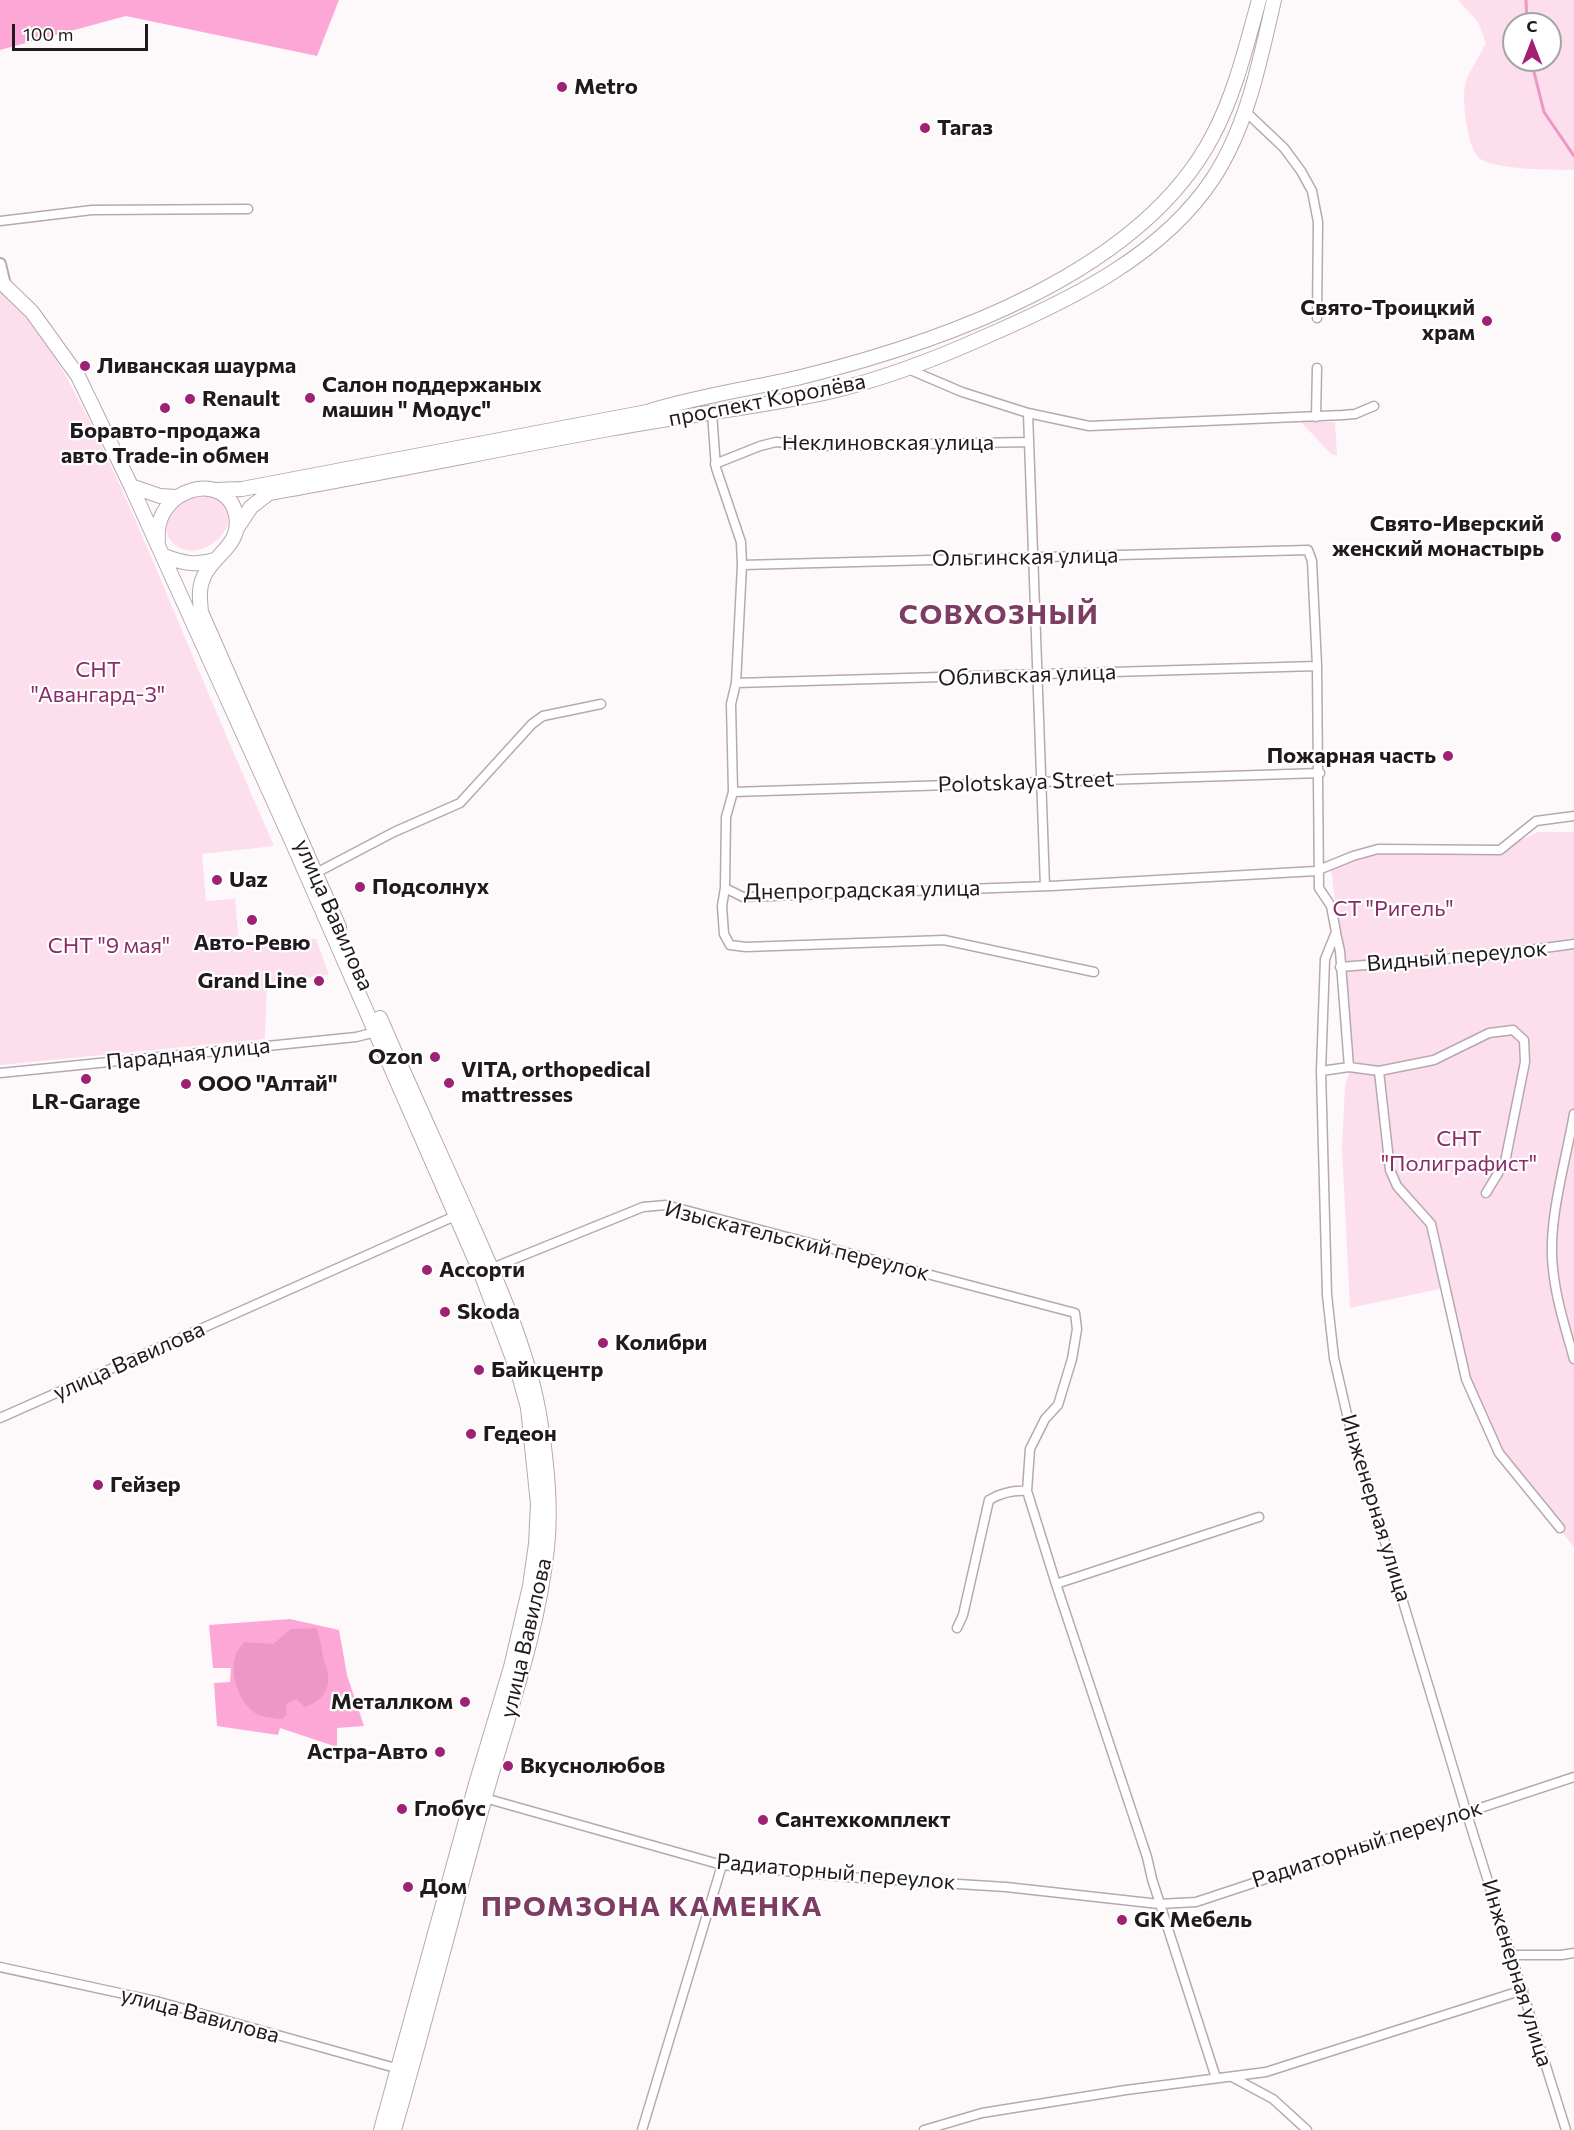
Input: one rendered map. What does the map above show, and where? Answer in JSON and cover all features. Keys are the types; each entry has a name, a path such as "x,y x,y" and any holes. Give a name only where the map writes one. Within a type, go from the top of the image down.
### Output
{"main road":[{"name":"проспект Королёва","path":"215,490 242,489 637,414 678,402 801,377 896,350 969,323 1041,291 1100,256 1145,221 1177,190 1211,139 1228,106 1259,0"},
{"name":"проспект Королёва","path":"237,528 251,507 269,493 648,422 712,413 825,392 908,369 1048,310 1112,273 1169,230 1214,177 1231,146 1245,111 1274,0"},
{"name":"улица Вавилова","path":"2,284 32,312 78,376 161,550 376,1032 455,1216 486,1270"},
{"path":"131,486 160,496 176,496 196,489 215,490 228,498 234,506 237,528"},
{"name":"улица Вавилова","path":"161,550 158,526 166,506 176,496"},
{"name":"улица Вавилова","path":"237,528 234,540 204,576 199,592 201,612 520,1346 537,1406 545,1456 549,1504 547,1545 541,1589 524,1666 479,1796 381,2130"},
{"path":"161,550 179,562 193,564 215,560"},
{"name":"улица Вавилова","path":"394,2130 479,1796"}],"street":[{"path":"1245,111 1284,148 1312,190 1318,222 1317,318"},
{"path":"0,221 92,210 248,209"},
{"name":"улица Вавилова","path":"0,264 2,284"},
{"path":"1316,417 1317,368"},
{"name":"Неклиновская улица","path":"908,369 962,392 1028,413 1089,426 1316,417 1355,414 1374,406"},
{"path":"712,413 716,464 741,542 742,565 736,683 731,704 733,792 726,817 725,888"},
{"path":"1028,413 1046,886"},
{"name":"Неклиновская улица","path":"716,464 776,441 816,446 1028,442"},
{"name":"Ольгинская улица","path":"742,565 1308,550 1312,561 1317,666"},
{"path":"1317,666 1320,772 1319,888 1331,906 1340,951 1348,1067"},
{"name":"Обливская улица","path":"736,683 1317,666"},
{"path":"316,873 394,831 460,803 532,724 543,716 601,704"},
{"name":"Polotskaya Street","path":"733,792 1320,772"},
{"path":"1318,871 1353,856 1378,849 1500,850 1536,821 1574,816"},
{"name":"Днепроградская улица","path":"1094,972 944,940 746,947 730,945 724,934 722,906 725,888 743,897 1046,886 1318,871"},
{"name":"Инженерная улица","path":"1336,932 1325,959 1321,1071 1327,1295 1334,1358 1348,1419 1466,1811 1566,2130"},
{"name":"Видный переулок","path":"1340,967 1493,955 1574,944"},
{"path":"1321,1071 1348,1067 1379,1071 1434,1060 1489,1033 1513,1030 1524,1040 1525,1062 1505,1162 1486,1193"},
{"name":"Парадная улица","path":"0,1073 356,1037 376,1032"},
{"path":"1379,1071 1390,1170 1397,1186 1431,1224 1466,1379 1499,1453 1560,1528"},
{"path":"1574,1114 1570,1156 1554,1219 1553,1268 1562,1317 1574,1359"},
{"name":"Изыскательский переулок","path":"486,1270 644,1207 666,1204 1075,1313 1077,1329 1072,1359 1058,1405 1045,1419 1030,1449 1027,1491"},
{"name":"улица Вавилова","path":"0,1418 455,1216"},
{"path":"957,1628 963,1615 989,1500 998,1494 1027,1491 1147,1857 1159,1904 1216,2078"},
{"path":"1056,1584 1259,1516"},
{"name":"Радиаторный переулок","path":"479,1796 722,1865 847,1877 1006,1887 1159,1904 1196,1902 1574,1777"},
{"path":"642,2130 722,1865"},
{"path":"1512,1956 1574,1953"},
{"name":"улица Вавилова","path":"0,1967 156,2001 399,2069"},
{"path":"924,2130 981,2113 1266,2072 1523,1990"},
{"path":"1232,2076 1273,2099 1307,2130"}],"green space":[{"path":"1458,0 1574,0 1574,170 1509,167 1496,165 1478,157 1471,143 1466,122 1464,92 1469,75 1486,43 1478,22"},
{"path":"0,289 29,320 52,352 91,424 142,536 274,846 202,854 206,901 235,899 239,943 316,939 329,975 267,983 265,1039 0,1065"},
{"path":"1301,422 1335,422 1337,456 1331,454"},
{"path":"205,495 221,502 228,512 228,524 222,535 212,544 199,550 186,550 169,538 167,522 171,512 182,501"},
{"name":"СНТ \"Полиграфист\"","path":"1538,832 1574,832 1574,1547 1497,1450 1472,1401 1444,1288 1350,1308 1342,1149 1345,1085 1352,1065 1344,969 1331,869 1380,853 1500,850"}],"shaded area":[{"path":"0,0 339,0 317,56 126,16 0,50"},
{"path":"290,1619 339,1630 347,1675 364,1726 337,1728 337,1747 280,1728 278,1735 217,1726 214,1683 230,1682 231,1668 213,1668 209,1625"},
{"path":"316,1628 328,1672 326,1691 323,1695 305,1707 296,1699 286,1704 287,1715 282,1719 262,1716 251,1710 242,1699 234,1676 236,1654 244,1642 273,1644 291,1629"}],"waterway":[{"path":"1526,0 1526,12"},
{"path":"1534,72 1544,112 1574,156"}],"place":[{"name":"Metro","path":"562,87"},
{"name":"Тагаз","path":"925,128"},
{"name":"Свято-Троицкий храм","path":"1487,321"},
{"name":"Ливанская шаурма","path":"85,366"},
{"name":"Салон поддержаных машин \" Модус\"","path":"310,398"},
{"name":"Renault","path":"190,399"},
{"name":"Боравто-продажа авто Trade-in обмен","path":"165,408"},
{"name":"Свято-Иверский женский монастырь","path":"1556,537"},
{"name":"Пожарная часть","path":"1448,756"},
{"name":"Uaz","path":"217,880"},
{"name":"Подсолнух","path":"360,887"},
{"name":"Авто-Ревю","path":"252,920"},
{"name":"Grand Line","path":"319,981"},
{"name":"Ozon","path":"435,1057"},
{"name":"LR-Garage","path":"86,1079"},
{"name":"VITA, orthopedical mattresses","path":"449,1083"},
{"name":"ООО \"Алтай\"","path":"186,1084"},
{"name":"Ассорти","path":"427,1270"},
{"name":"Skoda","path":"445,1312"},
{"name":"Колибри","path":"603,1343"},
{"name":"Байкцентр","path":"479,1370"},
{"name":"Гедеон","path":"471,1434"},
{"name":"Гейзер","path":"98,1485"},
{"name":"Металлком","path":"465,1702"},
{"name":"Астра-Авто","path":"440,1752"},
{"name":"Вкуснолюбов","path":"508,1766"},
{"name":"Глобус","path":"402,1809"},
{"name":"Сантехкомплект","path":"763,1820"},
{"name":"Дом","path":"408,1887"},
{"name":"GK Мебель","path":"1122,1920"}],"district":[{"name":"СОВХОЗНЫЙ","path":"999,615"},
{"name":"ПРОМЗОНА КАМЕНКА","path":"652,1907"}],"park label":[{"name":"СНТ \"Авангард-3\"","path":"98,682"},
{"name":"СТ \"Ригель\"","path":"1393,909"},
{"name":"СНТ \"9 мая\"","path":"109,946"}]}
